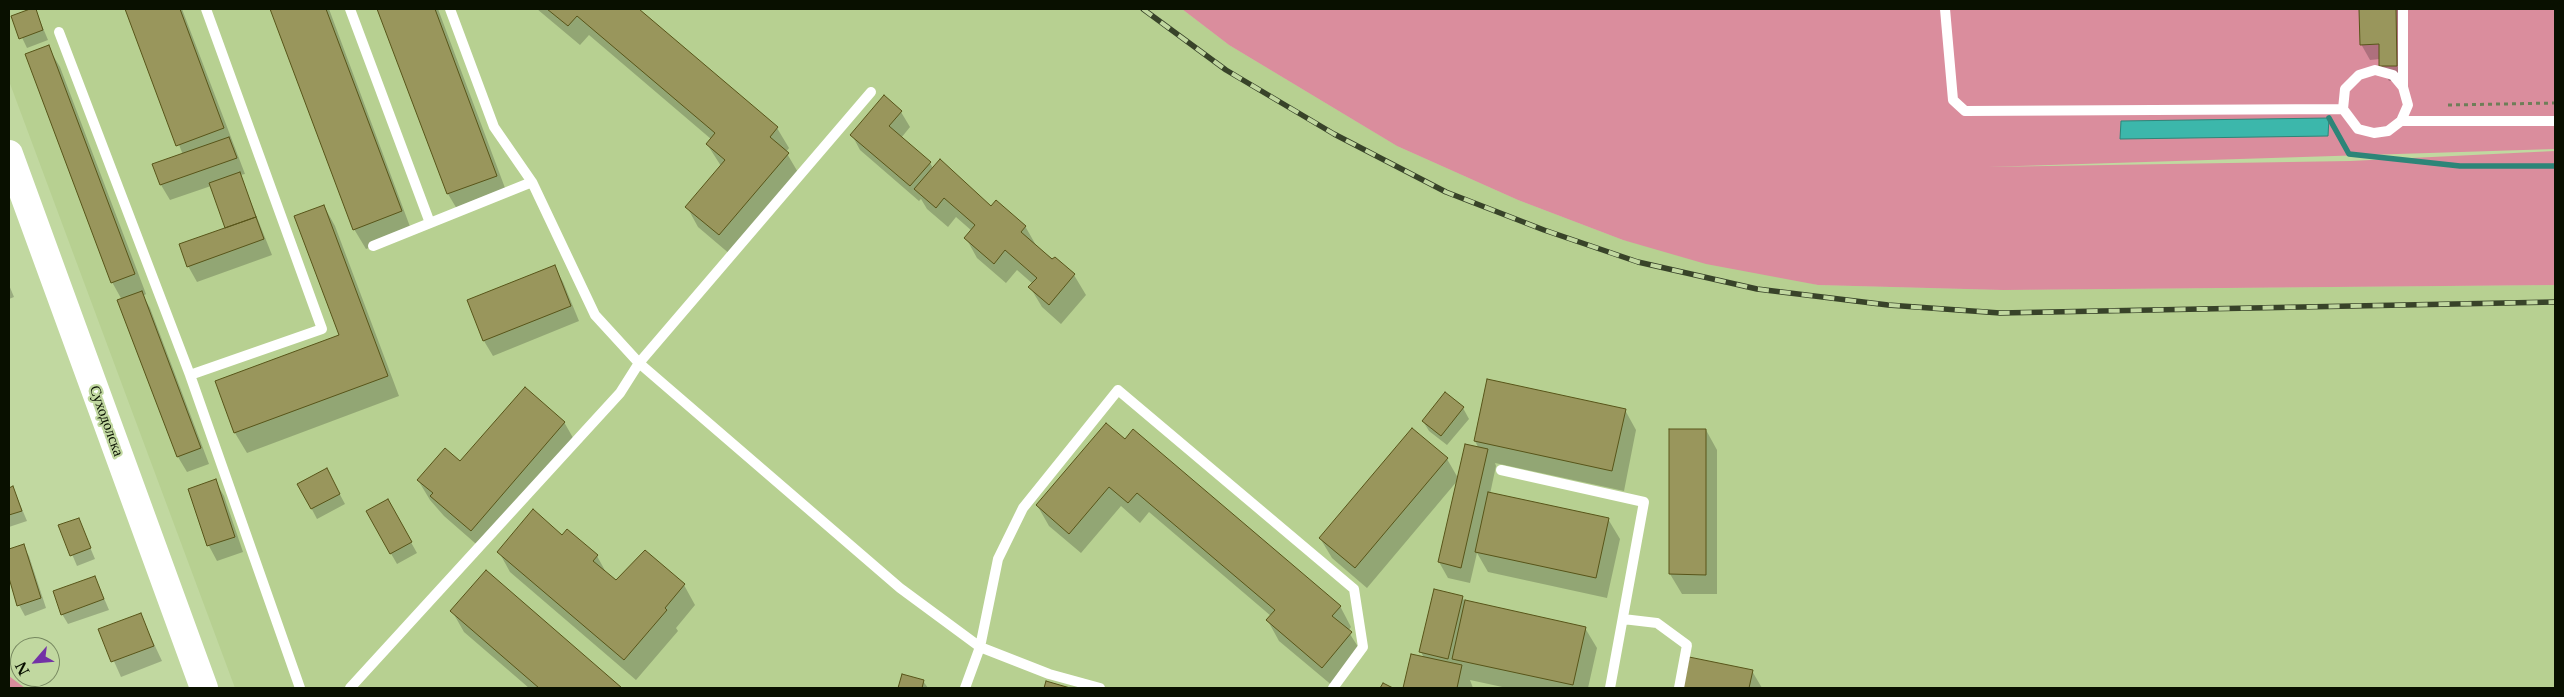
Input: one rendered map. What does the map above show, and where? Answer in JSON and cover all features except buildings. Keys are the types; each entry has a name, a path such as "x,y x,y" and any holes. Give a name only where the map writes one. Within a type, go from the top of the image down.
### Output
{"street":[{"name":"Суходолска","path":"9,154 204,688"}],"lane":[{"path":"190,375 322,329 206,9"},
{"path":"350,9 430,223"},
{"path":"450,9 494,127 532,182 595,315 639,362 900,588 980,647 1049,674 1100,688"},
{"path":"1945,9 1953,100 1966,111 2343,109"},
{"path":"2402,9 2404,87 2408,106 2401,122 2388,131 2374,133 2358,129 2343,109 2345,89 2359,75 2375,70 2393,75 2404,87"},
{"path":"59,32 190,375 300,688"},
{"path":"350,688 620,393 639,362 871,92"},
{"path":"2401,122 2555,120"},
{"path":"373,246 532,182"},
{"path":"965,688 980,647 998,560 1023,508 1118,390 1354,589 1363,647 1333,688"},
{"path":"1501,470 1644,502 1610,688"},
{"path":"1623,619 1657,622 1687,645 1679,688"}],"path":[{"path":"2447,105 2555,103"}],"shaded area":[{"path":"9,9 1182,9 1229,45 1397,146 1518,200 1623,240 1818,285 2003,290 2555,285 2555,688 235,688 9,81"},
{"path":"1182,9 2555,9 2555,149 1987,167 2350,161 2555,151 2555,285 2003,290 1818,285 1706,264 1623,240 1518,200 1397,146 1229,45"},
{"path":"9,676 10,687 25,688 9,688"}],"water":[{"path":"2329,118 2328,136 2120,139 2121,121"}],"waterway":[{"path":"2329,118 2349,154 2460,166 2555,166"}],"railway":[{"path":"1143,9 1226,70 1334,134 1446,192 1544,230 1638,262 1757,289 1888,305 2000,313 2555,302"}]}
